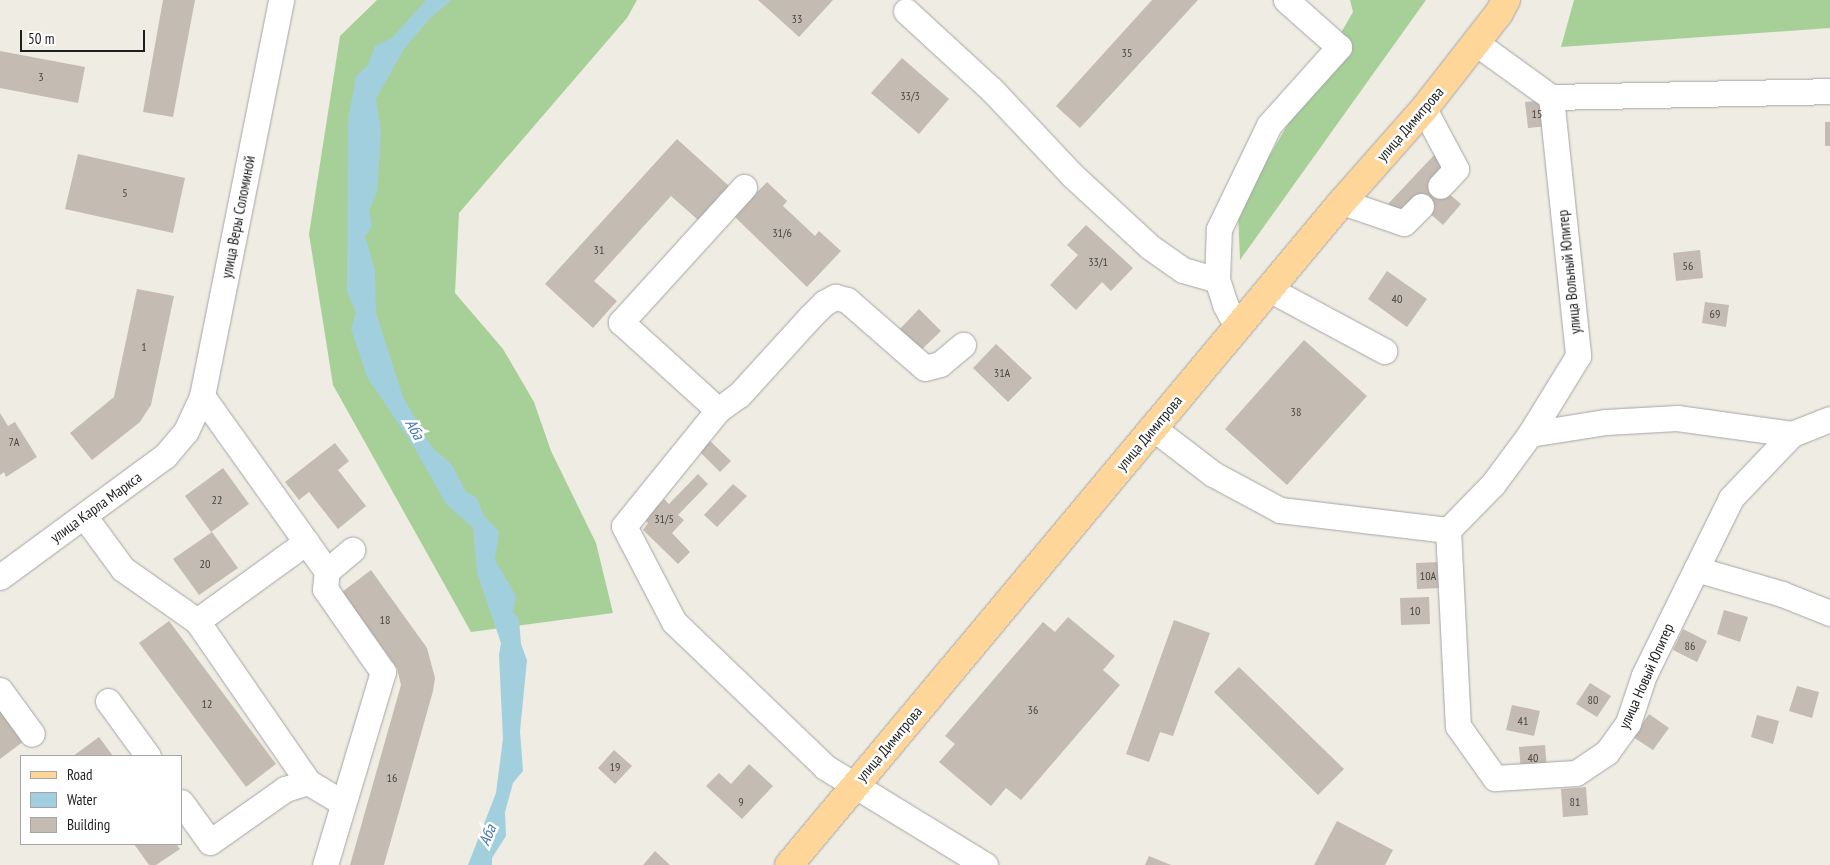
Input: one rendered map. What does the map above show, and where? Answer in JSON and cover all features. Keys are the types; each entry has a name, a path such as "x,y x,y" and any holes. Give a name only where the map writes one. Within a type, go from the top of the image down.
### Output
{"main road":[{"name":"улица Димитрова","path":"789,865 1342,202 1424,109 1499,13 1506,0"}],"street":[{"name":"улица Веры Соломиной","path":"186,432 202,396 281,0"},
{"path":"1237,328 1224,304 1217,280 1219,229 1269,125 1339,47 1286,0"},
{"path":"906,11 992,90 1072,175 1150,247 1184,270 1217,280"},
{"path":"1476,43 1551,98 1830,91"},
{"name":"улица Вольный Юпитер","path":"1530,434 1578,356 1551,98"},
{"path":"1424,109 1456,169 1440,186"},
{"path":"718,410 621,322 744,187"},
{"path":"1342,202 1404,223 1421,206"},
{"path":"1269,289 1384,351"},
{"path":"963,345 940,364 925,368 847,300 835,297 824,303 738,395 718,410 624,526 674,622 825,767 985,865"},
{"path":"202,396 327,571 325,589 383,672 325,865"},
{"name":"улица Новый Юпитер","path":"1530,434 1606,422 1677,418 1792,434"},
{"name":"улица Новый Юпитер","path":"1448,530 1458,726 1495,778 1576,773 1607,752 1628,723 1644,675 1731,498 1792,434 1830,419"},
{"path":"1153,428 1213,474 1280,510 1448,530 1493,484 1530,434"},
{"name":"улица Карла Маркса","path":"0,577 165,456 186,432"},
{"path":"84,516 123,569 197,621 308,782 344,803"},
{"path":"197,621 306,542"},
{"path":"327,571 352,550"},
{"path":"1696,569 1782,594 1830,613"},
{"path":"0,690 32,734"},
{"path":"108,701 147,755"},
{"path":"182,803 210,842 285,789 308,782"}],"green space":[{"path":"377,0 637,0 627,18 459,213 455,293 503,349 534,402 551,451 596,543 613,613 471,632 333,385 309,234 340,36"},
{"path":"1350,0 1426,0 1240,260 1238,210 1353,12"},
{"path":"1574,0 1830,0 1830,28 1561,47"}],"water":[{"name":"Аба","path":"426,0 452,0 431,17 404,49 376,99 381,131 377,192 369,211 372,226 365,236 375,270 376,313 403,397 431,446 452,465 466,492 477,498 484,516 499,531 495,560 516,596 513,612 519,619 521,644 527,660 520,731 523,771 513,783 505,812 506,836 492,858 492,865 468,865 496,793 503,739 499,655 501,643 477,573 473,528 446,504 414,447 367,377 351,329 356,313 347,292 348,120 356,76 368,65 375,46 392,38"}],"building":[{"path":"163,0 195,0 173,117 143,112"},
{"path":"758,0 833,0 799,37"},
{"path":"1152,0 1198,0 1080,128 1056,106"},
{"path":"0,51 85,67 78,103 0,88"},
{"path":"902,58 949,99 919,134 871,93"},
{"path":"1547,100 1549,126 1528,128 1525,102"},
{"path":"1825,122 1830,122 1830,146 1825,146"},
{"path":"677,139 729,186 698,220 671,196 594,281 617,301 593,328 545,284"},
{"path":"1436,153 1451,167 1448,193 1461,204 1443,225 1419,204 1405,219 1388,204"},
{"path":"78,154 185,178 173,233 65,209"},
{"path":"767,182 787,201 783,206 815,236 819,231 841,251 807,287 734,216"},
{"path":"1086,225 1133,268 1111,291 1102,282 1076,310 1050,285 1078,255 1067,245"},
{"path":"1700,250 1703,278 1676,281 1673,253"},
{"path":"1387,271 1427,299 1407,327 1368,299"},
{"path":"137,289 174,296 151,405 140,422 92,460 70,433 114,397"},
{"path":"1705,302 1729,305 1726,327 1702,323"},
{"path":"919,309 941,331 917,354 896,333"},
{"path":"1304,340 1367,396 1287,485 1225,429"},
{"path":"996,344 1032,378 1008,402 973,368"},
{"path":"0,413 8,426 15,422 37,457 6,477 4,472 0,475"},
{"path":"708,439 731,461 720,472 698,450"},
{"path":"335,443 349,461 338,470 366,506 338,529 309,492 299,500 285,482"},
{"path":"223,468 249,504 211,532 185,496"},
{"path":"698,474 708,484 678,515 684,520 672,533 690,552 678,564 643,530 648,523 644,519 664,499 669,504"},
{"path":"733,484 747,496 717,527 704,515"},
{"path":"212,532 238,568 199,595 173,559"},
{"path":"1439,562 1440,588 1417,589 1416,563"},
{"path":"371,570 427,648 435,678 384,865 350,865 401,685 397,668 342,592"},
{"path":"1429,597 1430,624 1401,625 1400,598"},
{"path":"1724,610 1748,617 1740,642 1717,634"},
{"path":"1068,617 1115,656 1103,670 1120,685 1021,800 1006,788 991,806 939,762 955,744 945,736 1043,622 1055,632"},
{"path":"1174,620 1210,633 1173,736 1160,732 1149,762 1126,754"},
{"path":"169,621 276,764 246,787 139,643"},
{"path":"1683,629 1707,641 1697,662 1673,650"},
{"path":"1239,667 1344,769 1318,795 1214,692"},
{"path":"1590,683 1611,696 1597,717 1576,704"},
{"path":"1797,686 1819,692 1812,718 1789,711"},
{"path":"1512,705 1540,711 1534,736 1506,730"},
{"path":"0,709 24,741 0,759"},
{"path":"1649,714 1669,728 1653,750 1633,737"},
{"path":"1757,715 1779,721 1773,744 1751,737"},
{"path":"99,737 112,755 74,755"},
{"path":"1545,745 1547,770 1521,772 1519,747"},
{"path":"614,750 632,766 615,784 598,768"},
{"path":"749,764 773,786 742,819 706,786 719,773 731,784"},
{"path":"1586,787 1588,815 1563,817 1561,789"},
{"path":"1337,821 1393,850 1385,865 1314,865"},
{"path":"135,845 177,845 180,849 156,865 149,865"},
{"path":"655,851 670,865 643,865"},
{"path":"1149,856 1171,865 1145,865"}]}
